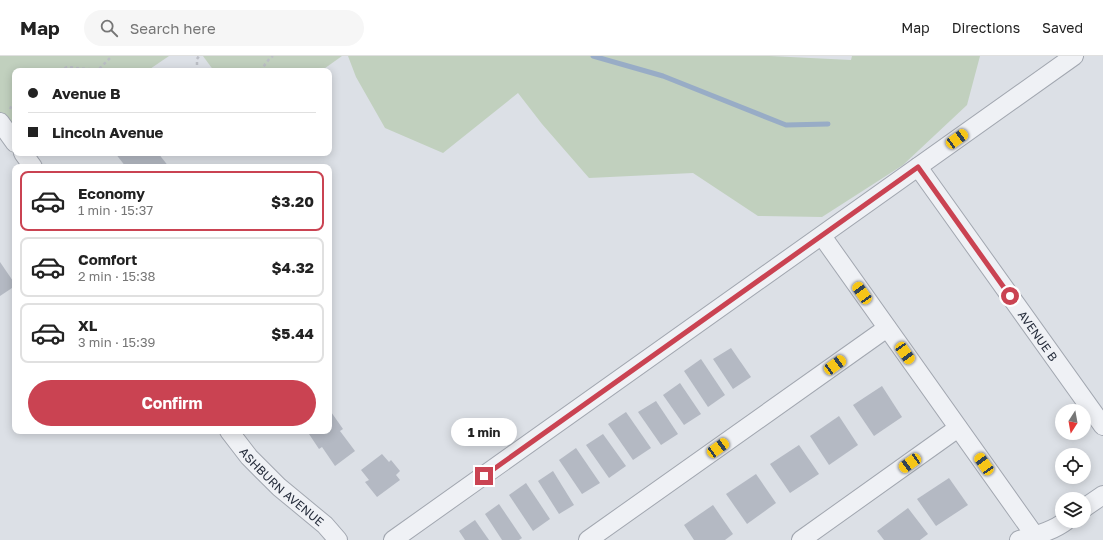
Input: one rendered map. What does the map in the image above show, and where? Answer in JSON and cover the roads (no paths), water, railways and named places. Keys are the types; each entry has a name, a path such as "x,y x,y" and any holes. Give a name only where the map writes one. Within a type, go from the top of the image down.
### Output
{"street":[{"path":"393,540 1074,56"},
{"path":"0,122 12,139"},
{"name":"AVENUE B","path":"918,167 1103,426"},
{"path":"822,236 958,428 1031,539 1056,528"},
{"path":"588,540 887,328"},
{"path":"801,540 958,428"},
{"name":"ASHBURN AVENUE","path":"231,434 249,457 279,487 326,525 338,540"},
{"path":"1091,503 1103,495"}],"waterway":[{"path":"593,56 663,76 786,125 828,124"}]}
